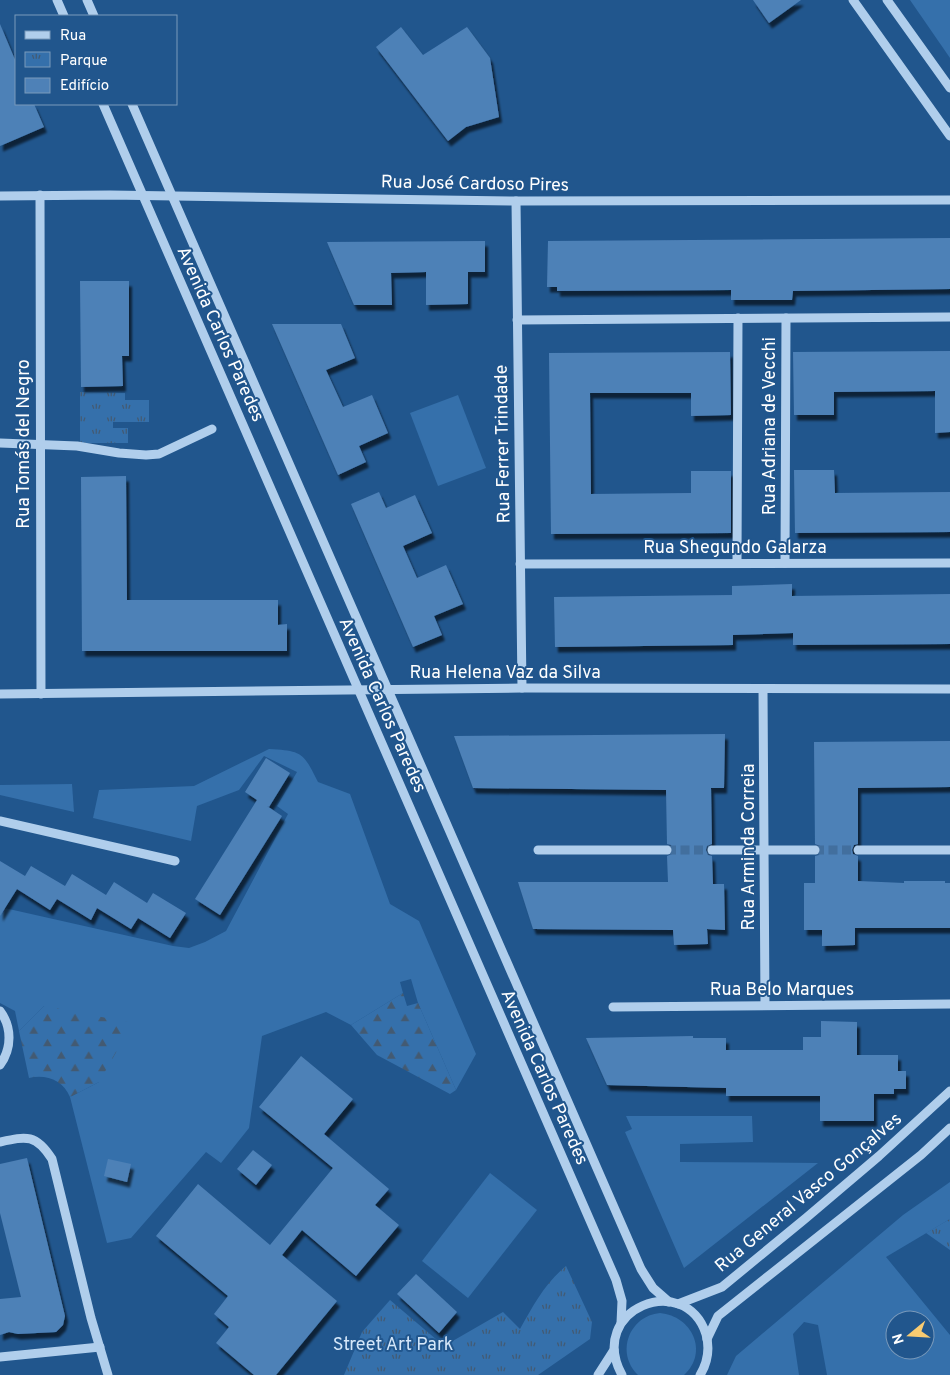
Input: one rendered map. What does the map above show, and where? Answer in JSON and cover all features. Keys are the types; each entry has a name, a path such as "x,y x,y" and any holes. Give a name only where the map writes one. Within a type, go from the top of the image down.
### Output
{"street":[{"path":"57,0 64,15"},
{"path":"87,0 94,15"},
{"path":"853,0 950,136"},
{"path":"887,0 950,88"},
{"name":"Avenida Carlos Paredes","path":"103,105 616,1280 622,1301 621,1323 614,1340 614,1350"},
{"name":"Avenida Carlos Paredes","path":"132,105 641,1270 653,1288 694,1314 700,1322 707,1339"},
{"name":"Rua Tomás del Negro","path":"40,195 41,694"},
{"name":"Rua José Cardoso Pires","path":"0,196 142,195 516,200 950,200"},
{"name":"Rua Ferrer Trindade","path":"516,200 522,688"},
{"name":"Rua Adriana de Vecchi","path":"517,320 950,317"},
{"name":"Rua Adriana de Vecchi","path":"737,563 738,318"},
{"name":"Rua Adriana de Vecchi","path":"785,563 786,318"},
{"path":"0,443 77,446 119,453 160,454 212,429"},
{"name":"Rua Shegundo Galarza","path":"520,564 950,563"},
{"name":"Rua Helena Vaz da Silva","path":"0,694 522,688 950,689"},
{"name":"Rua Arminda Correia","path":"764,689 765,1005"},
{"path":"0,821 175,861"},
{"path":"538,850 667,850"},
{"path":"712,850 816,850"},
{"path":"858,850 950,850"},
{"name":"Rua Belo Marques","path":"613,1007 950,1004"},
{"path":"0,1011 5,1018 10,1045 5,1058 0,1064"},
{"name":"Rua General Vasco Gonçalves","path":"621,1323 642,1305 651,1302 674,1303 722,1286 842,1187 950,1091"},
{"path":"700,1375 708,1357 707,1339 718,1316 921,1155 950,1128"},
{"path":"0,1142 30,1138 43,1146 52,1159 91,1318 108,1375"},
{"path":"0,1357 100,1347"},
{"path":"598,1375 614,1350"},
{"path":"614,1350 615,1359 622,1375"}],"green space":[{"path":"910,0 950,0 950,58"},
{"path":"80,392 125,393 125,400 149,400 149,422 113,422 113,428 128,428 128,443 80,443"},
{"path":"458,395 486,468 438,486 410,413"},
{"path":"269,749 295,752 309,764 318,782 350,794 390,904 419,921 476,1054 456,1090 418,1003 411,979 400,982 403,993 351,1025 326,1012 262,1036 249,1128 221,1163 206,1152 131,1238 107,1243 70,1097 99,1082 44,1006 19,1031 15,1011 0,1003 0,907 189,948 226,931 288,814 277,806 297,772 264,756 239,790 197,806 191,841 93,818 99,790 194,786"},
{"path":"72,784 74,812 0,795 0,785"},
{"path":"403,993 407,1006 418,1003 456,1090 450,1094 377,1055 351,1025"},
{"path":"44,1006 133,1023 99,1082 70,1097 58,1082 42,1077 29,1078 19,1031"},
{"path":"626,1116 752,1116 753,1142 680,1144 680,1162 818,1163 684,1268 625,1132 632,1129"},
{"path":"490,1173 537,1210 468,1298 422,1261"},
{"path":"950,1182 950,1219 886,1257 929,1310 885,1310 885,1360 935,1360 935,1317 950,1335 950,1375 827,1375 818,1325 804,1322 793,1334 799,1375 727,1375 736,1356 903,1215"},
{"path":"950,1219 950,1250 926,1233"},
{"name":"Street Art Park","path":"566,1266 592,1322 590,1339 538,1375 344,1375 362,1332 390,1300 444,1346 503,1312 520,1329 546,1287"},
{"path":"660,1313 681,1321 693,1336 696,1346 695,1356 691,1366 684,1375 638,1375 631,1366 627,1356 629,1337 633,1328 649,1316"}],"building":[{"path":"753,0 801,0 769,23"},
{"path":"0,24 15,60 15,105 34,105 44,127 0,146"},
{"path":"401,27 423,55 467,27 490,58 499,117 466,127 448,141 376,47"},
{"path":"950,238 950,289 793,291 792,300 731,300 731,290 557,291 557,287 547,287 548,241"},
{"path":"485,241 485,272 468,272 468,304 426,305 426,272 391,273 392,305 354,305 327,242"},
{"path":"80,281 129,281 129,356 122,356 123,386 81,387"},
{"path":"272,324 341,324 355,358 326,370 343,407 372,395 388,433 359,446 366,462 338,475"},
{"path":"950,351 950,432 935,433 935,391 834,392 834,415 794,415 793,352"},
{"path":"730,352 731,415 691,416 691,393 590,393 591,494 691,493 691,471 731,471 731,533 551,534 549,353"},
{"path":"794,470 834,470 835,493 950,492 950,532 795,533"},
{"path":"126,476 127,600 278,600 278,625 287,624 287,651 82,651 81,477"},
{"path":"379,492 386,508 415,495 432,533 403,546 417,578 446,565 463,604 434,616 442,635 413,647 351,504"},
{"path":"792,584 792,596 950,594 950,644 793,645 793,633 733,635 733,645 555,647 554,597 732,595 732,586"},
{"path":"725,734 724,788 711,788 712,844 707,846 706,850 708,855 712,856 713,884 724,884 725,930 707,929 708,944 674,945 673,930 533,929 518,882 668,882 667,856 672,854 673,850 671,845 667,844 666,790 473,788 454,736"},
{"path":"950,741 950,787 858,788 858,844 854,845 852,850 853,854 858,856 858,881 904,883 904,881 945,881 945,883 950,883 950,928 855,928 855,945 822,946 822,930 804,930 804,883 815,883 815,856 819,855 821,850 820,846 815,844 814,742"},
{"path":"266,758 290,773 269,807 267,806 282,816 220,915 195,899 257,800 245,792"},
{"path":"0,861 25,876 31,866 65,886 72,874 106,895 114,882 147,903 153,893 186,913 170,938 138,918 131,929 97,908 91,920 57,899 50,910 17,889 0,916"},
{"path":"821,1021 857,1022 857,1055 898,1055 898,1071 906,1071 906,1089 894,1089 894,1094 874,1094 874,1121 820,1121 820,1096 726,1096 726,1088 607,1085 586,1038 693,1036 693,1038 726,1038 726,1050 803,1050 803,1037 821,1037"},
{"path":"301,1056 353,1099 324,1134 389,1189 375,1205 399,1225 356,1276 302,1230 282,1255 337,1301 276,1375 254,1375 216,1343 229,1327 214,1314 228,1296 156,1236 198,1184 270,1245 333,1168 259,1107"},
{"path":"253,1150 272,1165 256,1185 237,1169"},
{"path":"27,1158 65,1316 63,1325 56,1332 18,1334 9,1332 0,1335 0,1299 21,1297 0,1213 0,1164"},
{"path":"108,1159 131,1164 127,1182 104,1176"},
{"path":"416,1274 457,1312 439,1333 397,1294"}],"tunnel":[{"path":"667,850 712,850"},
{"path":"815,850 858,850"}]}
